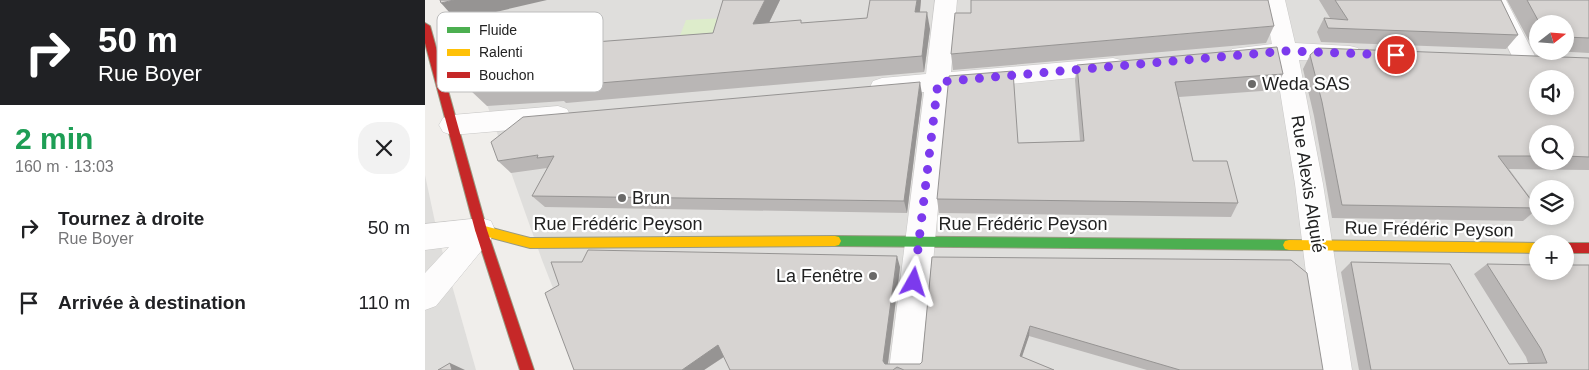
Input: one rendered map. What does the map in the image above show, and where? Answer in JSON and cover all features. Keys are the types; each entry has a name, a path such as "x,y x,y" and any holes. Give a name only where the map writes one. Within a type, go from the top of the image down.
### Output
{"street":[{"path":"906,370 918,241 938,82 946,0"},
{"name":"Rue Alexis Alquié","path":"1273,0 1286,51 1335,370"},
{"path":"1495,0 1534,61 1496,59"},
{"path":"425,26 437,70"},
{"path":"1217,57 1286,51 1371,54"},
{"path":"860,89 1137,64"},
{"path":"443,92 481,230 527,370"},
{"path":"452,125 577,114"},
{"path":"425,237 481,230"},
{"path":"425,296 481,230"},
{"name":"Rue Frédéric Peyson","path":"481,230 530,243 918,241 1317,244 1529,248"},
{"path":"1440,247 1458,279"},
{"path":"1574,248 1589,248"}],"shaded area":[{"path":"450,0 1589,0 1589,370 585,370 542,260 483,92 603,92 603,12 454,12"},
{"path":"425,175 438,236 476,370 425,370"}],"green space":[{"path":"725,18 720,36 679,38 686,20"}],"building":[{"path":"440,0 454,0 441,3"},
{"path":"723,0 765,0 753,24 801,20 801,23 867,18 870,0 917,0 915,12 927,12 922,56 603,83 603,41 713,33"},
{"path":"971,0 1268,0 1274,26 951,54 955,13 971,13"},
{"path":"1335,0 1501,0 1518,35 1328,28 1324,18 1348,20"},
{"path":"1527,0 1589,0 1589,38 1574,37 1574,15 1535,15"},
{"path":"1277,47 1283,74 1175,82 1193,161 1227,161 1238,203 937,199 949,76 1013,71 1018,143 1084,141 1077,65"},
{"path":"1318,48 1529,56 1529,60 1589,58 1589,157 1574,156 1574,125 1529,125 1529,156 1498,156 1529,197 1529,208 1342,205 1322,102 1310,55"},
{"path":"920,82 904,201 532,196 554,156 537,158 538,155 498,161 491,142 523,117"},
{"path":"588,250 897,256 883,361 885,364 920,364 922,362 932,257 1291,260 1307,273 1323,370 1180,370 1030,326 1020,356 1054,370 904,370 897,367 893,370 730,370 718,345 682,370 574,370 545,293 559,285 551,262 582,262"},
{"path":"1351,262 1450,264 1509,364 1547,363 1541,349 1487,264 1529,265 1529,280 1574,280 1574,265 1589,265 1589,370 1371,370"},
{"path":"450,363 452,370 438,370"}],"traffic: fast":[{"path":"835,241 1289,245"}],"traffic: slow":[{"path":"481,230 530,243 835,241"},
{"path":"1289,245 1529,248"}],"traffic: jam":[{"path":"425,26 437,70"},
{"path":"443,92 481,230 527,370"},
{"path":"1574,248 1589,248"}],"place":[{"name":"Weda SAS","path":"1252,84"},
{"name":"Brun","path":"622,198"},
{"name":"La Fenêtre","path":"873,276"}],"route":[{"path":"914,282 920,219 938,82 1286,51 1396,55"}]}
